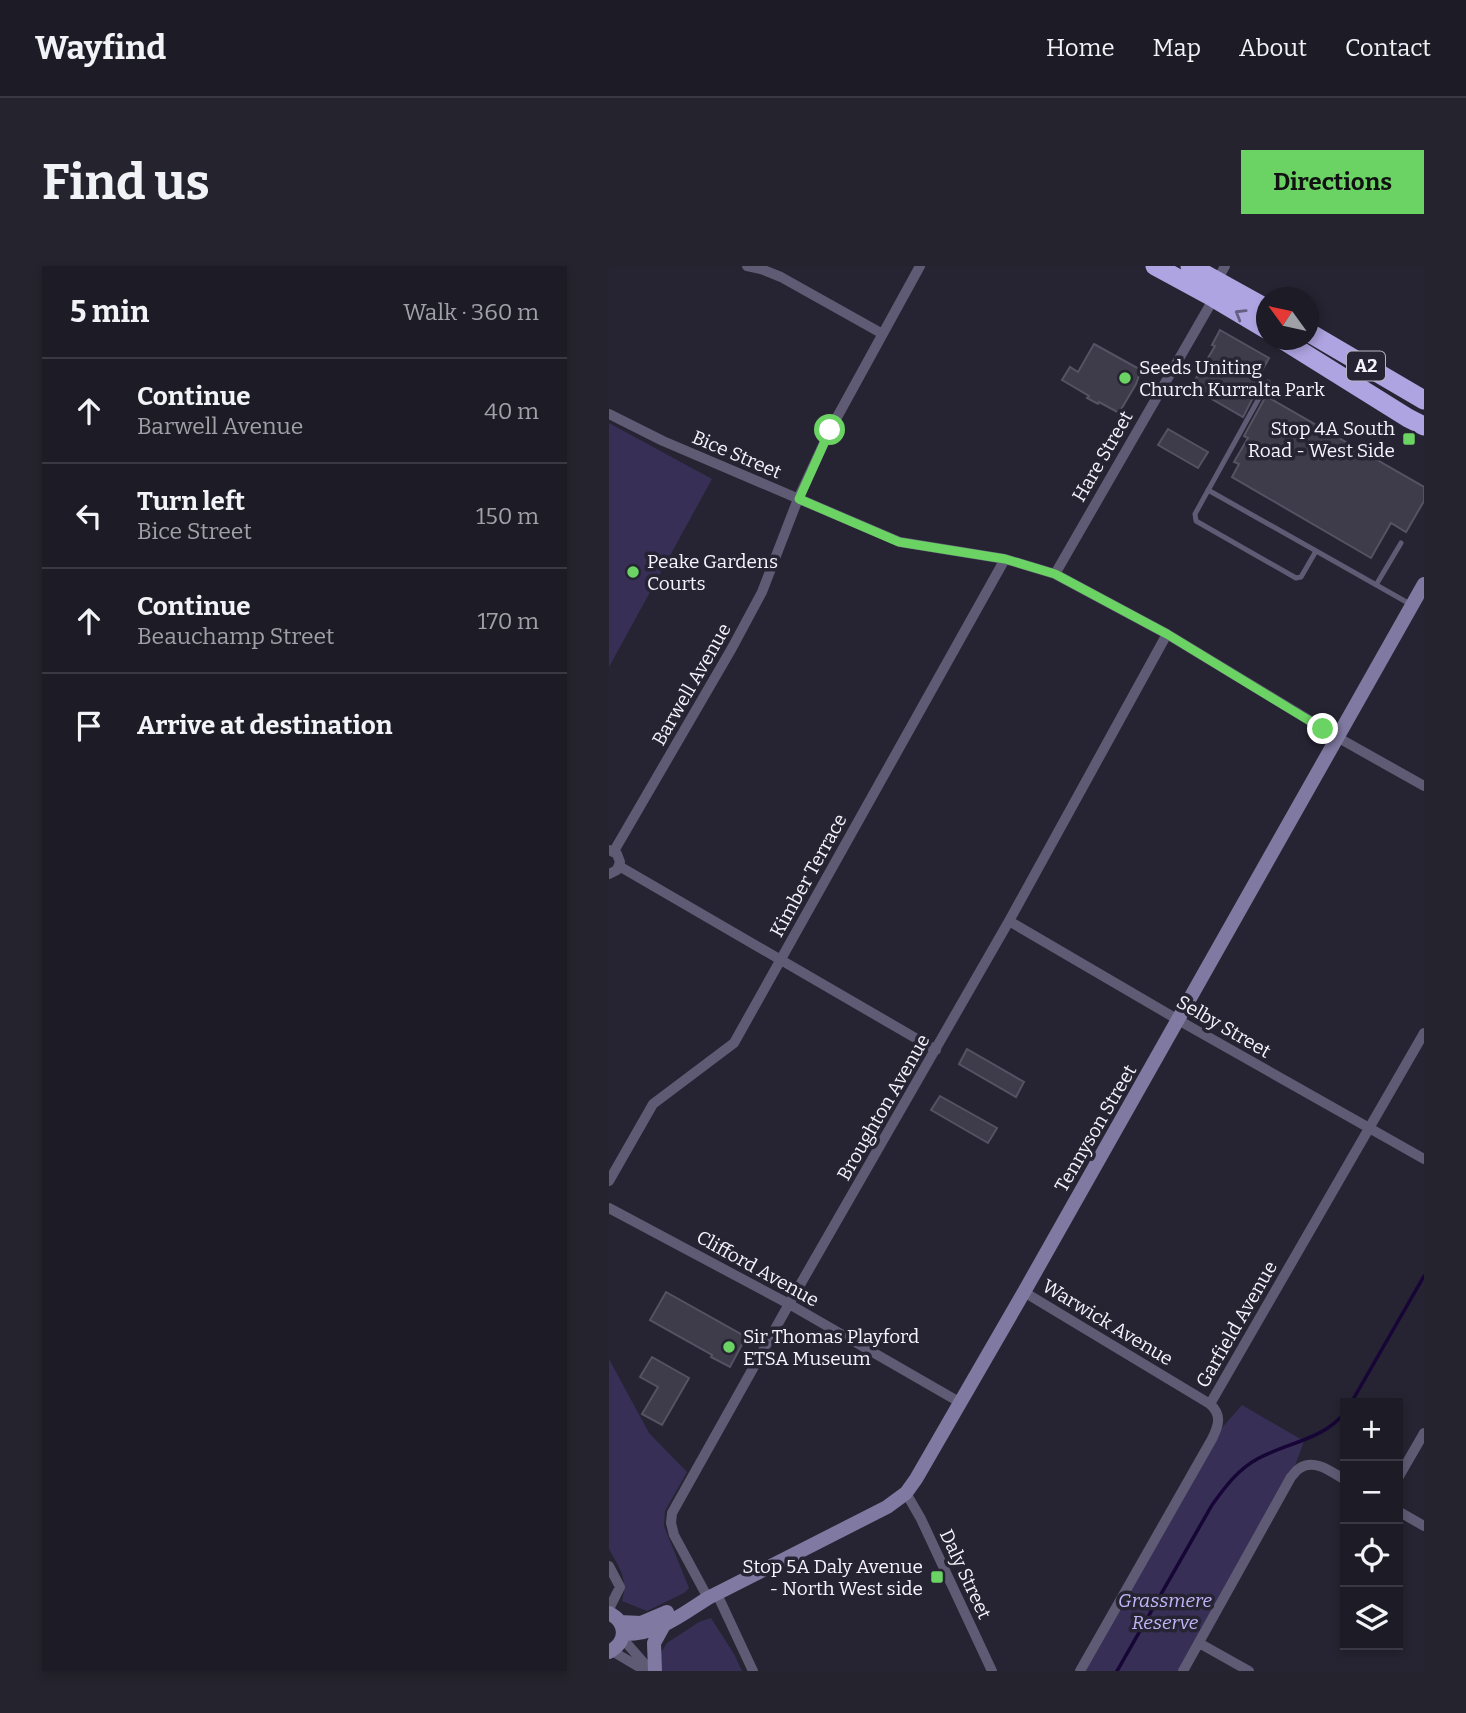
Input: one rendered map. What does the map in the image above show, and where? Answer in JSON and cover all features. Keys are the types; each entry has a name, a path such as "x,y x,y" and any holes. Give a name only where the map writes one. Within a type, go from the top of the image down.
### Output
{"highway":[{"path":"1155,266 1219,282 1256,320"},
{"path":"1190,266 1256,302"},
{"name":"A2","path":"1319,338 1424,400"},
{"name":"A2","path":"1299,350 1419,424"}],"street":[{"path":"747,266 781,277 881,333"},
{"name":"Barwell Avenue","path":"612,850 732,648 762,592 830,430 920,266"},
{"name":"Hare Street","path":"1055,574 1219,282"},
{"name":"Bice Street","path":"609,415 663,441 899,542 1005,559 1055,574 1167,634 1337,737 1424,786"},
{"name":"Kimber Terrace","path":"609,1181 653,1104 734,1043 1005,559"},
{"name":"Tennyson Street","path":"617,1623 637,1634 650,1631 887,1507 907,1493 1024,1293 1424,584"},
{"name":"Broughton Avenue","path":"753,1671 713,1596 674,1535 672,1513 1009,921 1167,634"},
{"path":"609,874 619,866 619,858 612,850"},
{"path":"619,866 936,1050"},
{"name":"Selby Street","path":"1009,921 1424,1159"},
{"name":"Garfield Avenue","path":"1080,1671 1219,1425 1216,1408 1210,1404 1424,1033"},
{"name":"Clifford Avenue","path":"609,1208 789,1304 961,1403"},
{"name":"Warwick Avenue","path":"1024,1293 1210,1404"},
{"path":"1403,1469 1424,1433"},
{"path":"1183,1671 1291,1477 1300,1467 1310,1464 1340,1477"},
{"name":"Daly Street","path":"907,1493 992,1671"},
{"path":"1403,1514 1424,1526"},
{"path":"609,1566 620,1587 618,1645 611,1651 651,1671"},
{"name":"Tennyson Street","path":"617,1623 641,1623 677,1607 713,1596"},
{"path":"617,1623 651,1671"},
{"path":"651,1671 654,1643 664,1624"},
{"path":"1199,1643 1249,1671"}],"lane":[{"path":"1268,382 1195,514 1196,521 1296,579 1301,577 1317,551"},
{"path":"1208,491 1412,605"},
{"path":"1376,585 1401,543"}],"green space":[{"name":"Peake Gardens Courts","path":"609,423 712,479 609,667"},
{"path":"609,1359 649,1433 687,1472 665,1511 664,1526 689,1588 647,1611 622,1601 624,1586 620,1568 609,1549"},
{"name":"Grassmere Reserve","path":"1242,1405 1304,1441 1291,1477 1182,1671 1080,1671 1212,1439"},
{"path":"711,1618 742,1671 662,1671 656,1660 667,1643 699,1622"}],"building":[{"path":"1220,330 1269,358 1252,388 1257,390 1243,417 1191,387 1215,346 1212,345"},
{"name":"Seeds Uniting Church Kurralta Park","path":"1094,344 1141,370 1119,413 1087,398 1089,396 1062,380 1070,367 1078,372"},
{"path":"1266,396 1424,487 1424,501 1406,532 1391,523 1371,558 1232,477 1239,464 1234,462 1248,438 1244,436"},
{"path":"1168,429 1208,452 1198,468 1158,445"},
{"path":"967,1049 1024,1082 1016,1097 959,1064"},
{"path":"940,1096 997,1128 988,1143 931,1110"},
{"path":"666,1292 746,1337 730,1367 650,1320"},
{"path":"652,1357 689,1378 662,1425 642,1414 658,1387 640,1377"}],"waterway":[{"path":"1354,1398 1424,1276"},
{"path":"1117,1671 1212,1505 1233,1479 1259,1458 1305,1440 1340,1418"}],"place":[{"name":"Seeds Uniting Church Kurralta Park","path":"1125,378"},
{"name":"Stop 4A South Road - West Side","path":"1409,439"},
{"name":"Peake Gardens Courts","path":"633,572"},
{"name":"Sir Thomas Playford ETSA Museum","path":"729,1347"},
{"name":"Stop 5A Daly Avenue - North West side","path":"937,1577"}],"route":[{"path":"830,430 799,499 899,542 1005,559 1055,574 1167,634 1323,729"}]}
